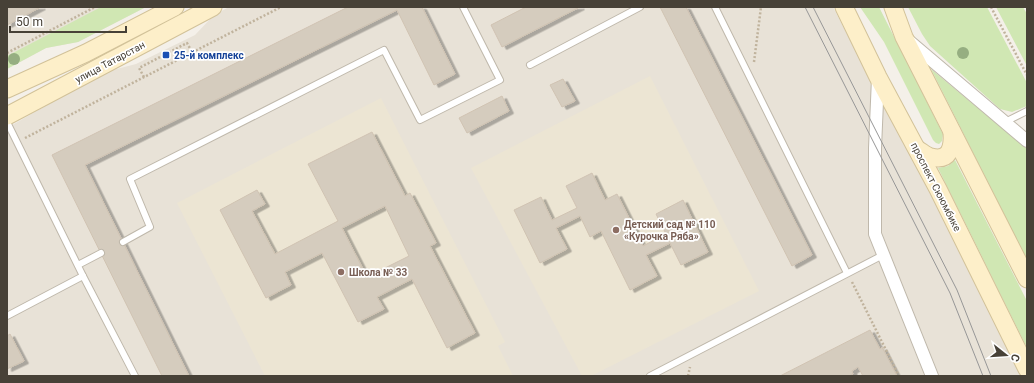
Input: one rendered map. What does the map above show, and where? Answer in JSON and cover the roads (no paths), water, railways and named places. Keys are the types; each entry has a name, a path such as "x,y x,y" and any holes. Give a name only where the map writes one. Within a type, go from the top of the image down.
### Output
{"main road":[{"name":"улица Татарстан","path":"7,89 86,53 175,7"},
{"name":"улица Татарстан","path":"7,116 213,7"},
{"name":"проспект Сююмбике","path":"844,7 878,77 917,149 1027,369"},
{"path":"893,7 904,37 1027,279"},
{"path":"917,149 930,157 941,158 949,153 953,145 952,132"}],"street":[{"path":"904,37 1027,141"},
{"path":"878,77 874,234 932,376"}],"lane":[{"path":"123,242 150,227 130,180 384,50 420,120 500,80 463,7"},
{"path":"530,65 640,7"},
{"path":"714,7 847,273"},
{"path":"1005,122 1027,110"},
{"path":"7,122 83,276 135,376"},
{"path":"78,265 101,253"},
{"path":"650,376 883,255"},
{"path":"7,316 83,276"}],"tram line":[{"path":"805,7 950,293 983,376"},
{"path":"813,7 957,290 991,376"}],"place":[{"name":"25-й комплекс","path":"166,55"},
{"name":"Детский сад № 110 «Курочка Ряба»","path":"616,230"},
{"name":"Школа № 33","path":"341,272"}]}
